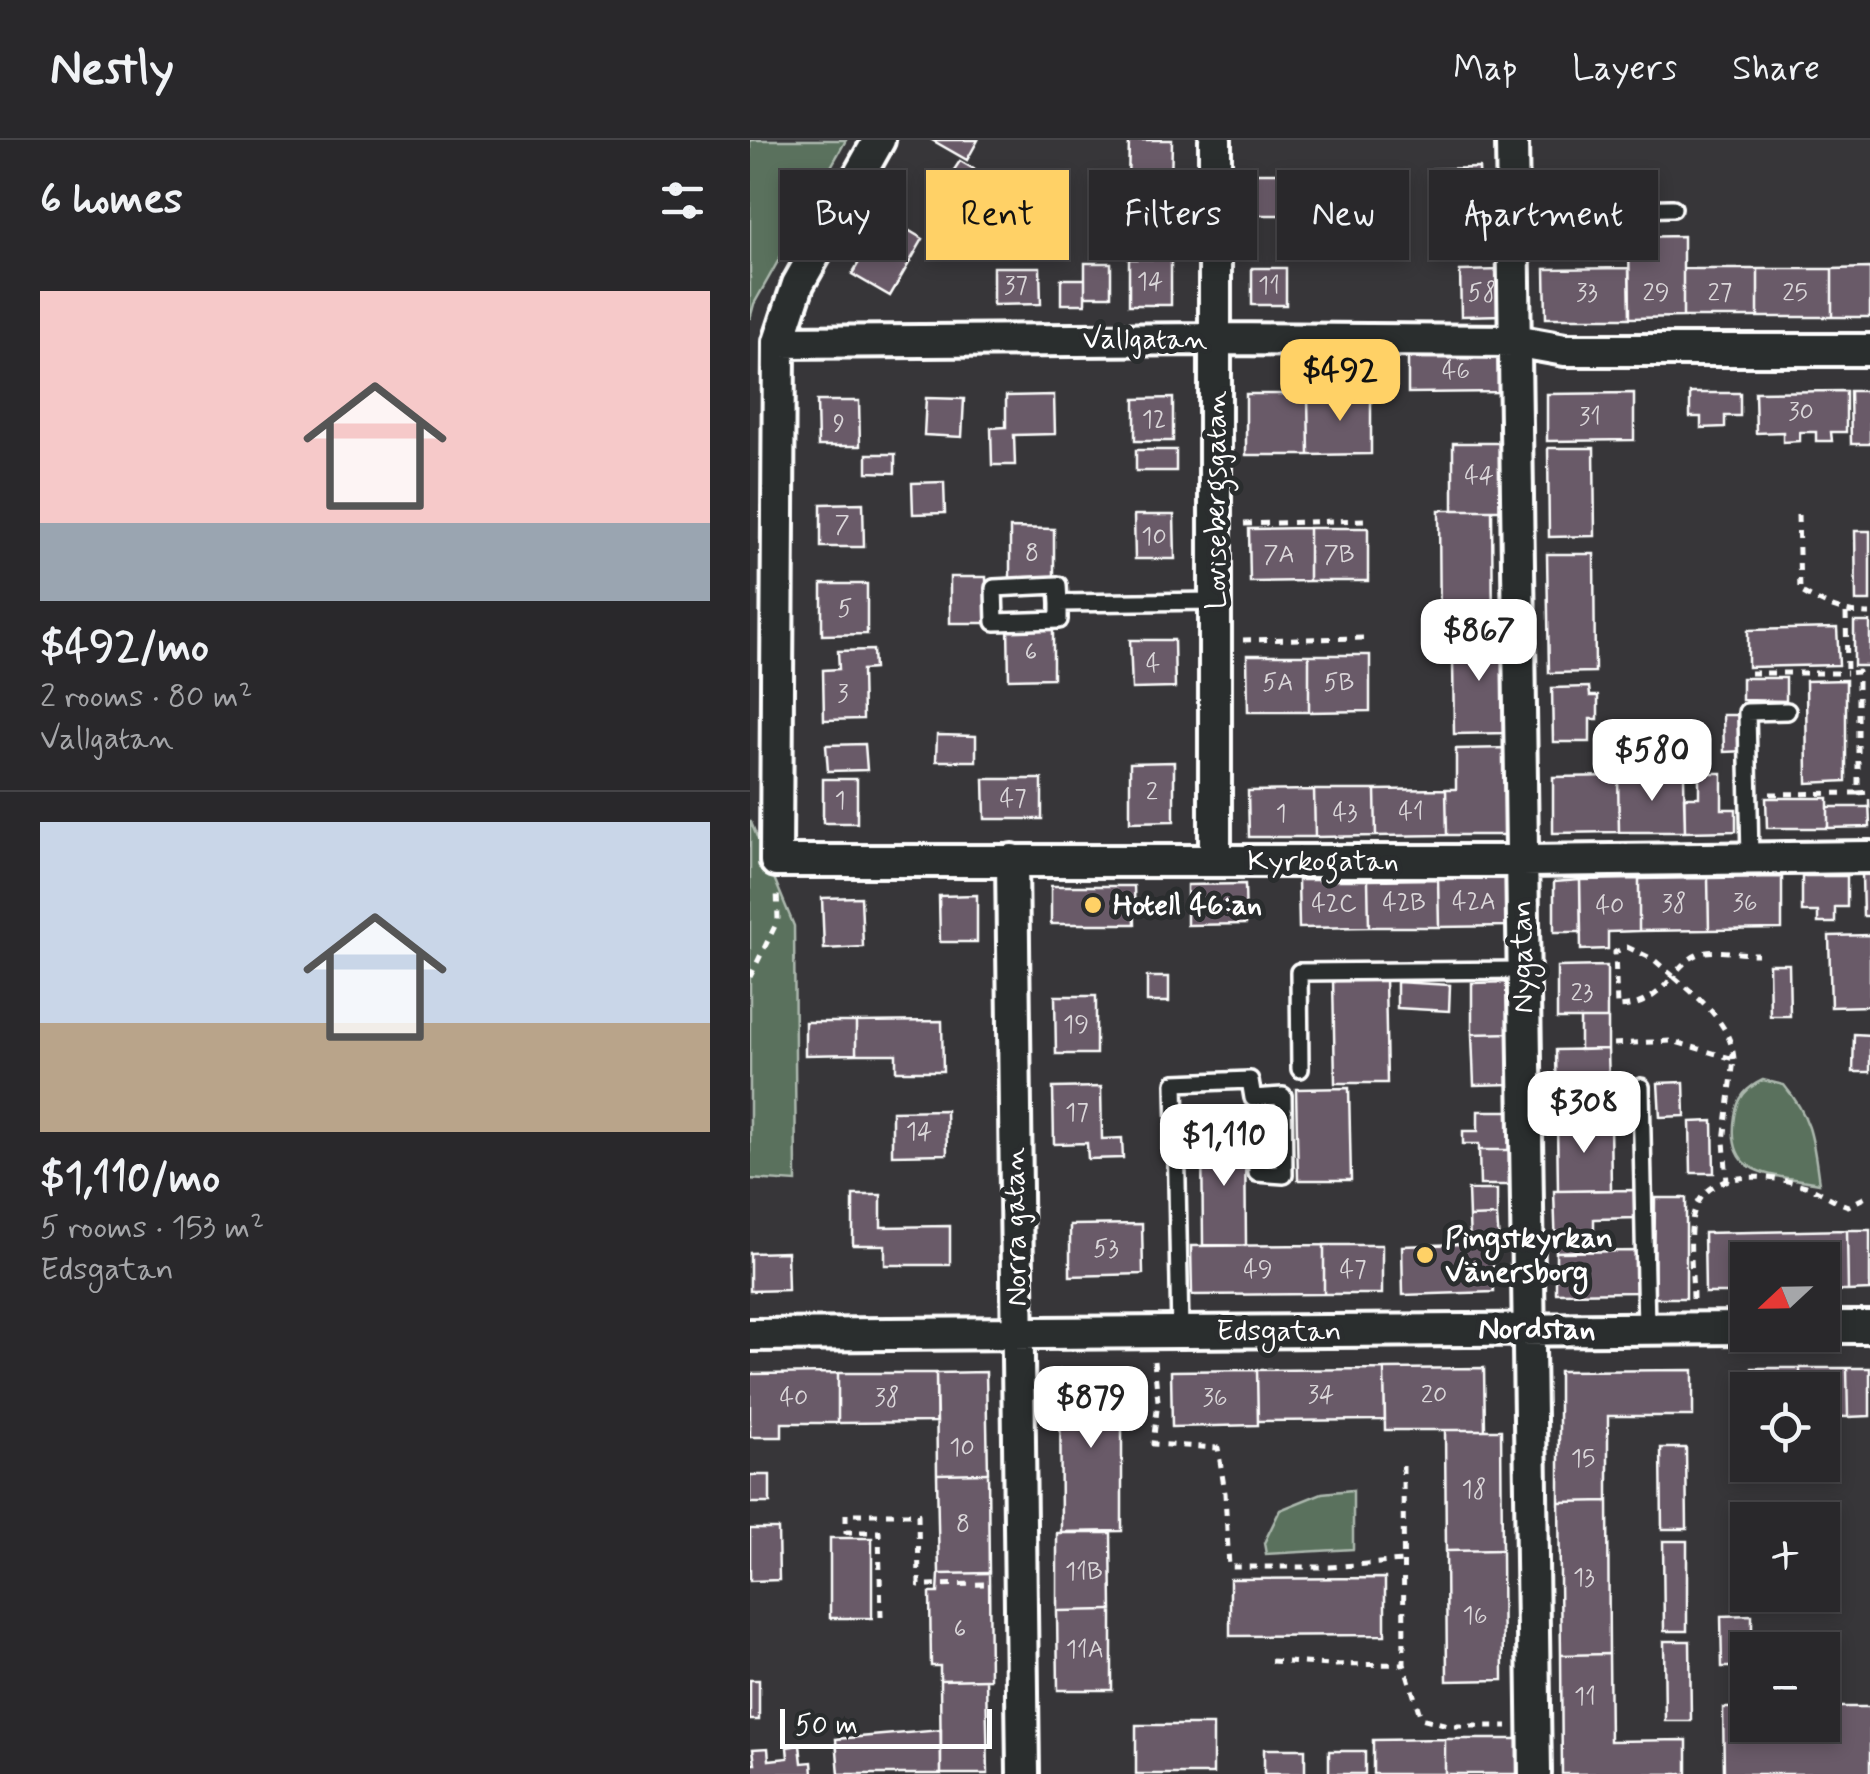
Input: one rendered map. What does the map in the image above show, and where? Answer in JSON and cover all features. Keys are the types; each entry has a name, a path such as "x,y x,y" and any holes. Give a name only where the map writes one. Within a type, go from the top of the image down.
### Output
{"street":[{"path":"776,861 779,342 798,284 879,140"},
{"name":"Lovisebergsgatan","path":"1214,140 1215,860"},
{"name":"Nygatan","path":"1512,140 1513,170"},
{"name":"Nygatan","path":"1514,260 1535,1774"},
{"name":"Vallgatan","path":"779,342 1515,340 1565,350 1870,350"},
{"name":"Kyrkogatan","path":"776,861 1870,857"},
{"name":"Norra gatan","path":"1012,860 1022,1774"},
{"path":"1840,1327 1870,1326"},
{"name":"Edsgatan","path":"750,1335 1730,1328"}],"lane":[{"path":"1658,208 1673,208"},
{"path":"1058,586 1058,603 1059,620 995,622 994,588 1058,586"},
{"path":"1058,603 1216,601"},
{"path":"1750,858 1747,712 1786,711"},
{"path":"1300,1069 1299,972 1524,970"},
{"path":"1166,1332 1175,1084 1250,1080 1253,1098 1283,1096 1284,1174 1256,1173 1256,1124 1176,1126"},
{"path":"1641,1087 1646,1329"}],"path":[{"path":"1798,515 1800,591 1818,602 1870,614"},
{"path":"1216,525 1366,520"},
{"path":"1846,611 1847,673"},
{"path":"1216,640 1370,638"},
{"path":"1750,673 1858,672 1858,792"},
{"path":"1749,794 1870,792"},
{"path":"750,976 778,920 776,861"},
{"path":"1728,1182 1724,1141 1734,1059 1732,1040 1704,1003 1673,976 1653,959 1628,947 1615,952 1617,1008 1639,1006 1661,991 1673,976 1684,960 1701,952 1712,949 1758,954"},
{"path":"1614,1044 1672,1041 1734,1059"},
{"path":"1693,1328 1694,1213 1717,1184 1752,1176 1810,1187 1848,1206 1870,1194"},
{"path":"1166,1332 1154,1444 1218,1448 1225,1493 1228,1567 1330,1568 1403,1561"},
{"path":"1403,1466 1404,1664 1421,1718 1451,1726 1534,1726"},
{"path":"881,1617 879,1532 846,1532 846,1514 918,1514 919,1584 1020,1584"},
{"path":"1271,1662 1404,1664"}],"green space":[{"path":"750,140 846,140 829,170 780,170 780,258 750,319"},
{"path":"750,820 794,926 796,1182 750,1179"},
{"path":"1763,1080 1784,1085 1801,1109 1813,1143 1819,1183 1756,1170 1737,1152 1734,1137 1738,1103 1747,1090"},
{"path":"1353,1490 1353,1549 1266,1554 1264,1543 1280,1510 1322,1493"}],"building":[{"path":"932,140 978,140 967,160"},
{"path":"1129,140 1172,140 1171,170 1128,170"},
{"path":"960,161 975,170 954,170"},
{"path":"1479,168 1479,170 1432,170"},
{"path":"1257,173 1277,173 1277,215 1257,215"},
{"path":"906,229 923,239 890,296 852,274 860,260 906,260"},
{"path":"1658,236 1683,236 1683,317 1630,318 1629,260 1658,260"},
{"path":"1129,260 1171,260 1171,305 1129,305"},
{"path":"1085,263 1111,263 1111,296 1085,296"},
{"path":"993,267 1040,267 1041,304 993,305"},
{"path":"1252,268 1286,268 1286,305 1252,305"},
{"path":"1629,268 1630,318 1546,318 1545,269"},
{"path":"1870,268 1870,317 1832,317 1832,269"},
{"path":"1683,269 1758,269 1758,317 1683,317"},
{"path":"1758,269 1832,269 1832,317 1758,317"},
{"path":"1503,270 1504,315 1461,316 1460,271"},
{"path":"1061,279 1085,279 1085,304 1061,304"},
{"path":"1503,349 1503,392 1408,393 1408,350"},
{"path":"1846,391 1846,432 1831,432 1832,441 1816,441 1816,432 1800,432 1800,441 1783,442 1783,432 1756,433 1755,392"},
{"path":"1850,391 1870,391 1870,444 1851,444"},
{"path":"1371,393 1371,454 1309,455 1308,394"},
{"path":"1634,393 1634,440 1547,441 1547,394"},
{"path":"1690,393 1740,393 1740,416 1725,416 1725,427 1701,428 1701,417 1690,417"},
{"path":"1246,394 1308,394 1309,455 1246,455"},
{"path":"1054,395 1055,434 1014,435 1015,465 992,465 991,428 1006,427 1006,396"},
{"path":"926,398 964,399 962,437 924,435"},
{"path":"1173,398 1173,441 1135,441 1135,399"},
{"path":"817,401 859,401 860,446 818,446"},
{"path":"1453,443 1506,443 1506,510 1453,510"},
{"path":"1548,448 1594,448 1595,536 1549,537"},
{"path":"1136,450 1176,450 1176,471 1136,471"},
{"path":"867,454 895,454 895,473 867,472"},
{"path":"944,482 945,513 913,514 912,483"},
{"path":"863,503 864,547 821,547 821,504"},
{"path":"1439,510 1492,510 1493,639 1440,639"},
{"path":"1134,515 1174,515 1175,559 1135,559"},
{"path":"1010,528 1054,529 1054,579 1010,578"},
{"path":"1309,528 1368,528 1368,581 1309,581"},
{"path":"1309,528 1309,581 1250,582 1249,529"},
{"path":"1855,531 1870,531 1870,601 1856,601"},
{"path":"1547,554 1594,554 1595,672 1549,673"},
{"path":"950,577 986,577 987,623 950,623"},
{"path":"822,584 867,584 867,634 822,635"},
{"path":"1854,622 1870,622 1870,666 1854,666"},
{"path":"1008,626 1053,626 1053,678 1009,679"},
{"path":"1837,628 1839,665 1748,667 1748,630"},
{"path":"1433,639 1509,639 1510,733 1454,734 1453,660 1433,660"},
{"path":"1130,640 1174,640 1175,688 1132,689"},
{"path":"873,650 874,669 862,670 863,719 824,720 823,670 839,669 838,651"},
{"path":"1247,655 1309,655 1309,712 1248,712"},
{"path":"1309,655 1370,655 1370,711 1309,712"},
{"path":"1742,678 1786,678 1786,701 1742,700"},
{"path":"1846,680 1846,781 1807,783 1806,681"},
{"path":"1589,687 1590,696 1598,696 1598,719 1590,719 1590,742 1553,742 1552,688"},
{"path":"1723,715 1744,715 1745,751 1724,752"},
{"path":"937,735 976,736 976,761 936,761"},
{"path":"865,744 867,770 828,771 826,745"},
{"path":"1510,748 1511,835 1447,835 1446,789 1456,789 1456,749"},
{"path":"1174,762 1174,821 1130,822 1130,763"},
{"path":"1699,773 1722,773 1722,809 1736,809 1736,831 1685,832 1684,797 1699,797"},
{"path":"1684,775 1685,832 1619,832 1618,776"},
{"path":"1618,776 1619,832 1553,833 1553,777"},
{"path":"823,779 857,779 857,823 823,823"},
{"path":"984,779 1042,779 1042,819 985,819"},
{"path":"1446,789 1447,835 1376,836 1375,790"},
{"path":"1314,790 1375,790 1376,836 1315,837"},
{"path":"1314,790 1315,837 1249,837 1248,791"},
{"path":"1766,798 1828,798 1828,828 1767,828"},
{"path":"1869,799 1870,827 1828,828 1828,807 1869,807"},
{"path":"1862,874 1870,874 1870,916 1863,916"},
{"path":"1802,876 1847,876 1847,907 1835,907 1835,923 1818,923 1818,912 1802,912"},
{"path":"1782,877 1782,929 1709,930 1708,878"},
{"path":"1509,878 1509,926 1439,927 1438,879"},
{"path":"1708,878 1709,930 1639,931 1639,879"},
{"path":"1438,879 1439,927 1369,927 1368,880"},
{"path":"1639,879 1639,931 1608,932 1608,949 1581,950 1580,880"},
{"path":"1298,880 1368,880 1369,927 1299,928"},
{"path":"1580,880 1581,932 1554,932 1554,882"},
{"path":"1245,884 1246,924 1187,925 1187,885"},
{"name":"Hotell 46:an","path":"1051,886 1134,886 1135,924 1051,924"},
{"path":"977,895 977,942 940,942 939,896"},
{"path":"861,897 863,947 824,949 822,898"},
{"path":"1870,935 1870,1006 1831,1007 1829,936"},
{"path":"1769,964 1789,964 1790,1016 1770,1016"},
{"path":"1607,966 1607,1019 1557,1019 1557,967"},
{"path":"1147,977 1169,977 1169,1002 1147,1002"},
{"path":"1385,978 1387,1083 1335,1083 1333,979"},
{"path":"1397,982 1450,985 1449,1011 1397,1008"},
{"path":"1512,982 1513,1033 1472,1034 1472,983"},
{"path":"1055,996 1096,996 1096,1054 1056,1054"},
{"path":"1580,1019 1608,1019 1608,1049 1580,1050"},
{"path":"942,1021 943,1071 896,1071 896,1054 856,1054 856,1022"},
{"path":"805,1022 856,1022 856,1054 805,1055"},
{"path":"1513,1033 1514,1084 1474,1085 1472,1034"},
{"path":"1854,1034 1870,1035 1870,1072 1853,1072"},
{"path":"1608,1049 1610,1120 1557,1121 1556,1050"},
{"path":"1684,1082 1685,1116 1660,1117 1658,1083"},
{"path":"1101,1087 1102,1139 1122,1138 1123,1158 1088,1159 1087,1143 1054,1144 1053,1088"},
{"path":"1349,1088 1351,1180 1298,1180 1296,1089"},
{"path":"946,1110 947,1154 892,1155 892,1111"},
{"path":"1478,1111 1513,1111 1514,1150 1479,1150 1479,1144 1463,1144 1463,1131 1478,1131"},
{"path":"1610,1120 1611,1190 1558,1191 1557,1121"},
{"path":"1713,1121 1714,1173 1691,1173 1690,1122"},
{"path":"1202,1133 1245,1133 1246,1246 1203,1245"},
{"path":"1479,1150 1514,1150 1514,1185 1480,1185"},
{"path":"1468,1190 1497,1190 1497,1216 1469,1217"},
{"path":"1637,1190 1638,1218 1594,1219 1594,1251 1556,1252 1554,1191"},
{"path":"853,1195 881,1195 881,1227 950,1226 950,1265 885,1265 885,1245 853,1245"},
{"path":"1655,1198 1686,1198 1686,1298 1654,1298"},
{"path":"1497,1216 1499,1243 1470,1244 1469,1217"},
{"path":"1142,1224 1143,1274 1070,1276 1070,1225"},
{"path":"1847,1230 1848,1291 1840,1291 1840,1242 1730,1242 1730,1293 1705,1293 1704,1233"},
{"path":"1847,1230 1870,1230 1870,1290 1848,1291"},
{"path":"1492,1243 1494,1292 1403,1295 1402,1246"},
{"path":"1324,1245 1324,1294 1192,1295 1191,1246"},
{"path":"1324,1245 1382,1245 1382,1294 1324,1294"},
{"path":"1641,1251 1641,1292 1556,1293 1556,1252"},
{"path":"787,1252 788,1290 750,1291 750,1253"},
{"path":"1484,1368 1485,1430 1385,1430 1384,1369"},
{"path":"1752,1368 1800,1368 1800,1372 1752,1372"},
{"path":"1800,1368 1847,1368 1848,1417 1840,1417 1840,1372 1800,1372"},
{"path":"1847,1368 1870,1368 1870,1416 1848,1417"},
{"path":"1384,1369 1385,1420 1258,1421 1257,1370"},
{"path":"1060,1370 1122,1370 1122,1531 1061,1532"},
{"path":"1257,1370 1258,1425 1172,1427 1171,1371"},
{"path":"1693,1370 1693,1416 1608,1416 1608,1501 1559,1502 1559,1371"},
{"path":"986,1372 988,1473 937,1474 936,1373"},
{"path":"838,1373 936,1373 937,1422 838,1423"},
{"path":"838,1373 838,1423 782,1423 782,1437 750,1437 750,1374"},
{"path":"1445,1430 1501,1430 1502,1550 1446,1551"},
{"path":"1661,1448 1686,1448 1687,1529 1662,1529"},
{"path":"988,1473 989,1573 939,1574 937,1474"},
{"path":"750,1475 770,1475 770,1503 750,1503"},
{"path":"1608,1501 1609,1654 1561,1655 1559,1502"},
{"path":"750,1529 778,1529 779,1580 750,1581"},
{"path":"1057,1533 1111,1533 1112,1610 1057,1611"},
{"path":"830,1538 872,1538 872,1618 830,1618"},
{"path":"1663,1541 1687,1541 1687,1631 1664,1631"},
{"path":"1502,1550 1503,1680 1447,1681 1446,1551"},
{"path":"989,1573 990,1679 940,1680 940,1666 931,1666 930,1593 938,1593 939,1574"},
{"path":"1385,1578 1385,1635 1230,1636 1230,1579"},
{"path":"1112,1610 1112,1690 1058,1690 1057,1611"},
{"path":"1752,1615 1752,1632 1730,1632 1730,1667 1722,1667 1721,1616"},
{"path":"1664,1641 1690,1641 1691,1721 1665,1721"},
{"path":"1609,1654 1610,1741 1687,1740 1687,1774 1562,1774 1561,1655"},
{"path":"986,1679 988,1774 941,1774 940,1680"},
{"path":"750,1680 759,1680 759,1720 750,1720"},
{"path":"1840,1707 1870,1707 1870,1774 1724,1774 1723,1708 1730,1708 1730,1742 1840,1742"},
{"path":"1136,1725 1213,1725 1213,1774 1136,1774"},
{"path":"941,1730 941,1774 839,1774 836,1739"},
{"path":"1445,1739 1517,1739 1517,1774 1445,1774"},
{"path":"1445,1739 1445,1774 1373,1774 1373,1740"},
{"path":"800,1745 802,1763 812,1762 813,1774 750,1774 750,1764 755,1764 753,1749 768,1748 769,1760 788,1758 787,1747"},
{"path":"1264,1749 1305,1749 1305,1774 1264,1774"},
{"path":"1329,1751 1365,1751 1365,1774 1329,1774"}],"place":[{"name":"Hotell 46:an","path":"1093,905"},
{"name":"Pingstkyrkan Vänersborg","path":"1425,1255"}],"district":[{"name":"Nordstan","path":"1537,1329"}]}
